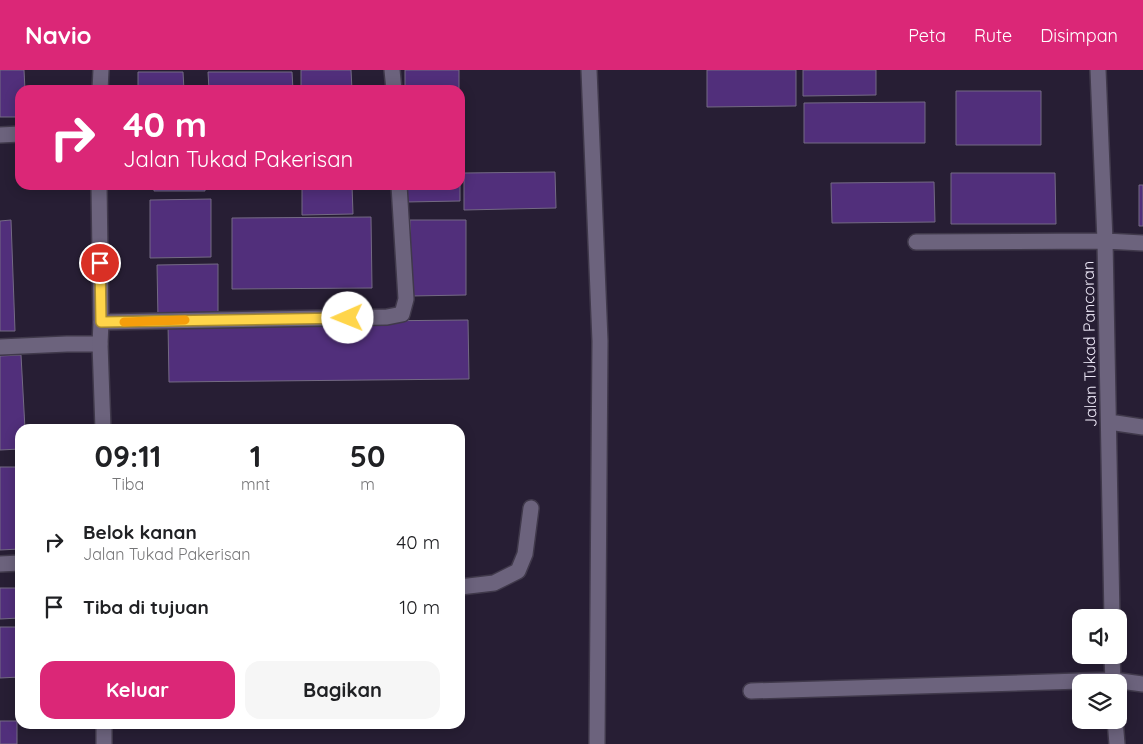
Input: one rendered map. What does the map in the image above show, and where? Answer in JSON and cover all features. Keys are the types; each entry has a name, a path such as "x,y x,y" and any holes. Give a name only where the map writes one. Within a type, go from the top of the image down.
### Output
{"street":[{"path":"100,85 101,70"},
{"path":"392,70 394,85"},
{"path":"589,70 600,341 597,744"},
{"name":"Jalan Tukad Pancoran","path":"1098,70 1105,241 1112,609"},
{"path":"0,135 15,134"},
{"path":"100,190 100,344 103,424"},
{"path":"101,322 387,317 402,314 406,299 399,190"},
{"path":"916,242 1105,241 1143,243"},
{"path":"0,347 100,344"},
{"path":"1109,422 1143,427"},
{"path":"465,586 494,583 518,571 525,554 531,508"},
{"path":"0,564 15,563"},
{"path":"751,691 1072,682"},
{"path":"1127,682 1143,684"},
{"path":"104,729 104,744"},
{"path":"1116,729 1117,744"}],"building":[{"path":"0,70 24,70 25,85 15,85 15,117 0,117"},
{"path":"301,70 351,70 352,85 301,85"},
{"path":"405,70 459,70 459,85 405,85"},
{"path":"707,70 796,70 796,106 707,107"},
{"path":"803,70 876,70 876,95 803,96"},
{"path":"138,72 183,72 184,85 138,85"},
{"path":"208,72 292,72 293,85 209,85"},
{"path":"956,91 1041,91 1041,145 956,145"},
{"path":"925,102 925,143 804,143 804,103"},
{"path":"555,172 556,208 464,210 465,173"},
{"path":"951,173 1055,173 1056,224 951,224"},
{"path":"934,182 935,222 832,223 831,183"},
{"path":"1139,185 1143,185 1143,226 1139,226"},
{"path":"154,190 205,190 205,191"},
{"path":"302,190 352,190 353,214 302,215"},
{"path":"406,190 460,190 460,201 406,202"},
{"path":"211,199 211,257 150,258 150,200"},
{"path":"371,217 372,288 232,289 232,218"},
{"path":"11,220 15,331 0,331 0,221"},
{"path":"410,220 466,220 466,295 411,296"},
{"path":"218,264 218,318 158,319 157,265"},
{"path":"468,320 469,379 169,382 168,323"},
{"path":"21,355 25,424 15,424 15,449 0,450 0,356"},
{"path":"0,467 15,467 15,549 0,550"},
{"path":"0,588 15,588 15,618 0,619"},
{"path":"0,627 15,627 15,677 0,678"},
{"path":"0,721 15,721 17,744 0,744"}],"slow traffic":[{"path":"124,322 185,320"}],"route":[{"path":"100,263 101,322 348,318"}]}
